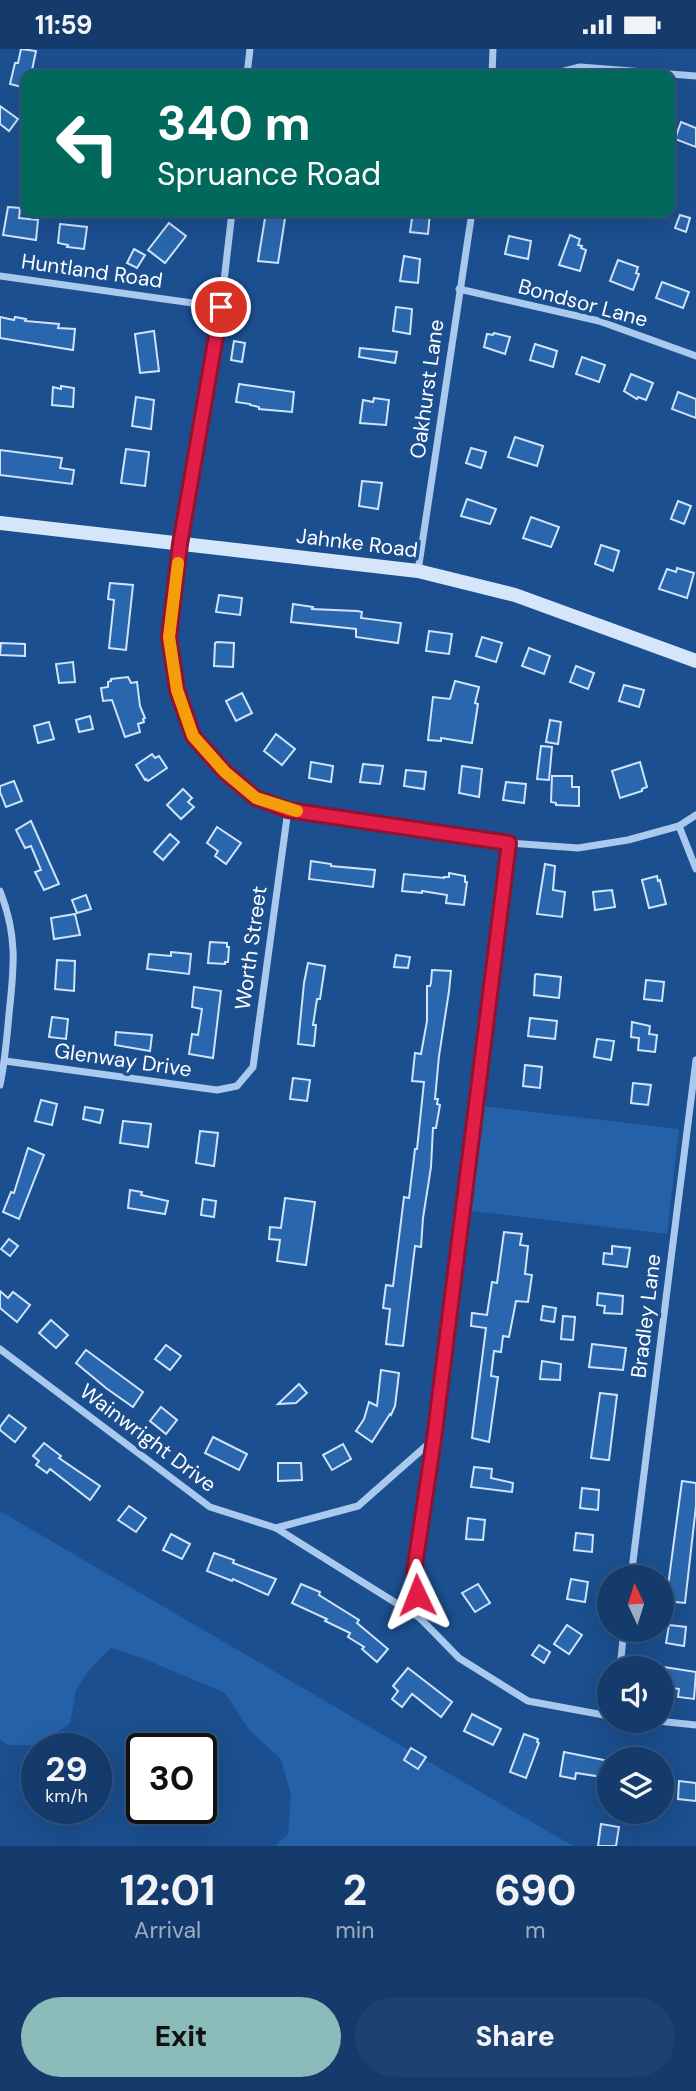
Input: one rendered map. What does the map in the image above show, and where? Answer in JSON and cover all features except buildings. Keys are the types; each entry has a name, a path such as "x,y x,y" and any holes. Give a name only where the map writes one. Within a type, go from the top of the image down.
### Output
{"main road":[{"name":"Jahnke Road","path":"0,523 418,571 515,595 696,661"}],"street":[{"path":"248,70 250,49"},
{"path":"492,70 493,49"},
{"path":"568,70 580,67 619,70"},
{"path":"675,74 696,76"},
{"path":"231,217 221,307 180,544 169,637 177,690 193,736 225,772 256,798 288,810 509,843 579,848 628,840 679,826 696,815"},
{"name":"Oakhurst Lane","path":"418,571 471,217"},
{"name":"Huntland Road","path":"0,275 221,307"},
{"name":"Bondsor Lane","path":"459,289 599,321 696,356"},
{"name":"Worth Street","path":"237,1086 253,1067 288,810"},
{"path":"679,826 696,869"},
{"path":"419,1618 414,1572 434,1439 509,843"},
{"path":"0,891 9,921 15,957 5,1061 0,1085"},
{"name":"Bradley Lane","path":"633,1565 696,1060"},
{"name":"Glenway Drive","path":"5,1061 217,1090 237,1086"},
{"name":"Wainwright Drive","path":"0,1349 210,1507 276,1528 419,1618 459,1658 528,1701 597,1714"},
{"path":"276,1528 358,1506 434,1439"},
{"path":"674,1723 696,1725"}],"shaded area":[{"path":"483,1106 679,1129 667,1234 471,1211"},
{"path":"0,1511 573,1846 275,1846 288,1834 291,1795 281,1759 250,1731 225,1693 111,1648 89,1670 76,1690 70,1723 56,1733 21,1733 21,1745 7,1745 0,1739"}],"slow traffic":[{"path":"178,563 169,637 177,690 193,736 225,772 256,798 297,811"}],"route":[{"path":"221,307 180,544 169,637 177,690 193,736 225,772 256,798 288,810 509,843 434,1439 414,1572 417,1595"}]}
